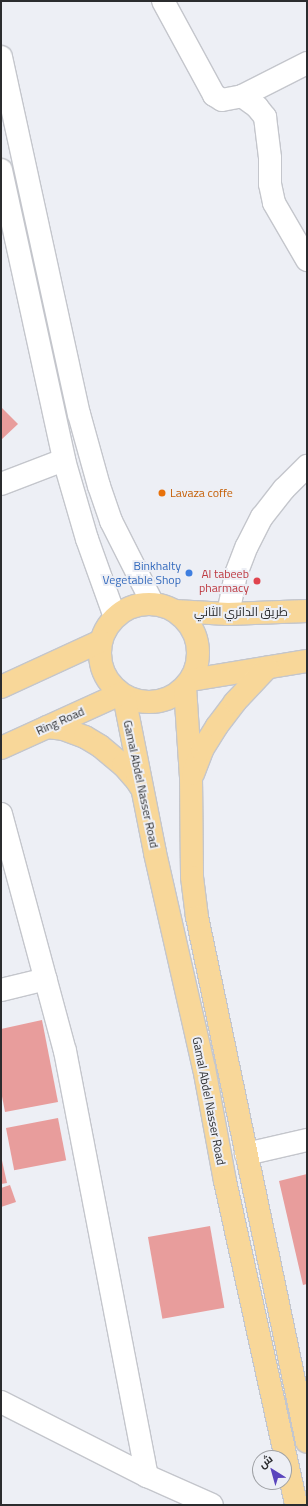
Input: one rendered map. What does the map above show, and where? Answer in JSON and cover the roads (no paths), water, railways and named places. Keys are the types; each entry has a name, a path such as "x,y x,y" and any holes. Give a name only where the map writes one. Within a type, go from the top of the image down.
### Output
{"main road":[{"path":"153,604 175,611 187,621 195,634 198,650 197,665 188,683 167,699 145,703 122,695 109,683 102,670 99,656 101,641 106,628 115,617 126,609 140,605 153,604"},
{"name":"طريق الدائري الثاني","path":"175,611 228,614 307,611"},
{"path":"1,687 101,641"},
{"path":"188,683 307,661"},
{"path":"191,778 202,750 217,726 235,702 267,668"},
{"name":"Gamal Abdel Nasser Road","path":"188,683 192,877 197,917 307,1442"},
{"name":"Gamal Abdel Nasser Road","path":"122,695 141,788 204,1068 225,1181 296,1505"},
{"name":"Ring Road","path":"1,748 122,695"},
{"path":"47,727 63,729 85,736 123,765 138,780 141,788"}],"street":[{"path":"164,1 214,95 222,100 242,96 307,63"},
{"path":"1,57 5,95 80,414 99,486 111,521 153,604"},
{"path":"242,96 257,107 265,117 270,158 270,184 274,203 307,260"},
{"path":"1,170 64,460 87,539 115,617"},
{"path":"1,484 64,460"},
{"path":"228,614 236,574 247,546 262,517 284,489 307,466"},
{"path":"1,814 66,1051 107,1276 147,1476"},
{"path":"1,990 46,979"},
{"path":"246,1154 307,1140"},
{"path":"1,1402 147,1476 212,1505"}],"place":[{"name":"Lavaza coffe","path":"162,493"},
{"name":"Binkhalty Vegetable Shop","path":"189,573"},
{"name":"Al tabeeb pharmacy","path":"257,581"}]}
